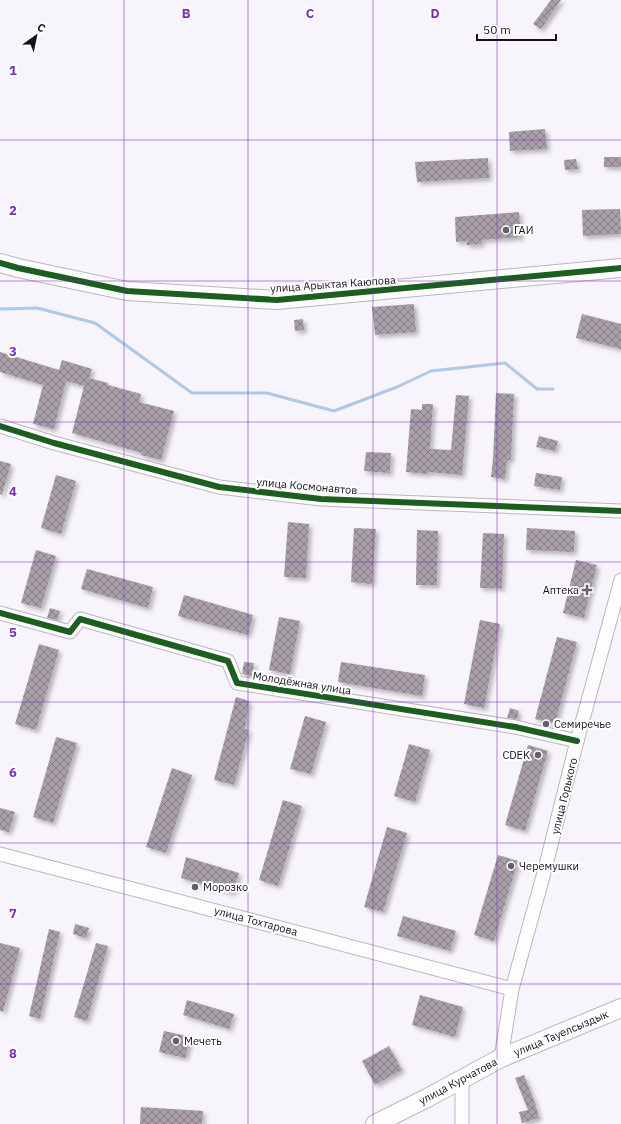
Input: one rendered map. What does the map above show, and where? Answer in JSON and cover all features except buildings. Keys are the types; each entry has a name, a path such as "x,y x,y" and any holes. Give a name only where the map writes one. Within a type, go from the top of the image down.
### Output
{"street":[{"name":"улица Арыктая Каюпова","path":"0,263 26,270 127,291 277,300 621,268"},
{"name":"улица Космонавтов","path":"0,426 54,443 219,487 321,499 621,511"},
{"name":"улица Горького","path":"512,989 621,580"},
{"name":"Молодёжная улица","path":"0,613 70,632 80,619 228,661 238,683 515,727 578,741"},
{"name":"улица Тохтарова","path":"0,854 512,989"},
{"name":"улица Курчатова","path":"375,1124 462,1080 501,1058 512,989"},
{"name":"улица Тауелсыздык","path":"501,1058 621,1008"},
{"path":"462,1080 462,1124"}],"waterway":[{"path":"0,309 37,308 95,323 192,393 267,393 334,411 397,387 431,371 505,363 537,389 553,389"}],"cycle path":[{"path":"0,263 127,291 277,300 621,268"},
{"path":"0,426 54,443 219,487 321,499 621,511"},
{"path":"0,613 70,632 80,619 228,661 237,683 515,727 577,741"}],"place":[{"name":"ГАИ","path":"506,230"},
{"name":"Аптека","path":"587,590"},
{"name":"Семиречье","path":"546,724"},
{"name":"CDEK","path":"538,755"},
{"name":"Черемушки","path":"511,866"},
{"name":"Морозко","path":"195,887"},
{"name":"Мечеть","path":"176,1041"}]}
